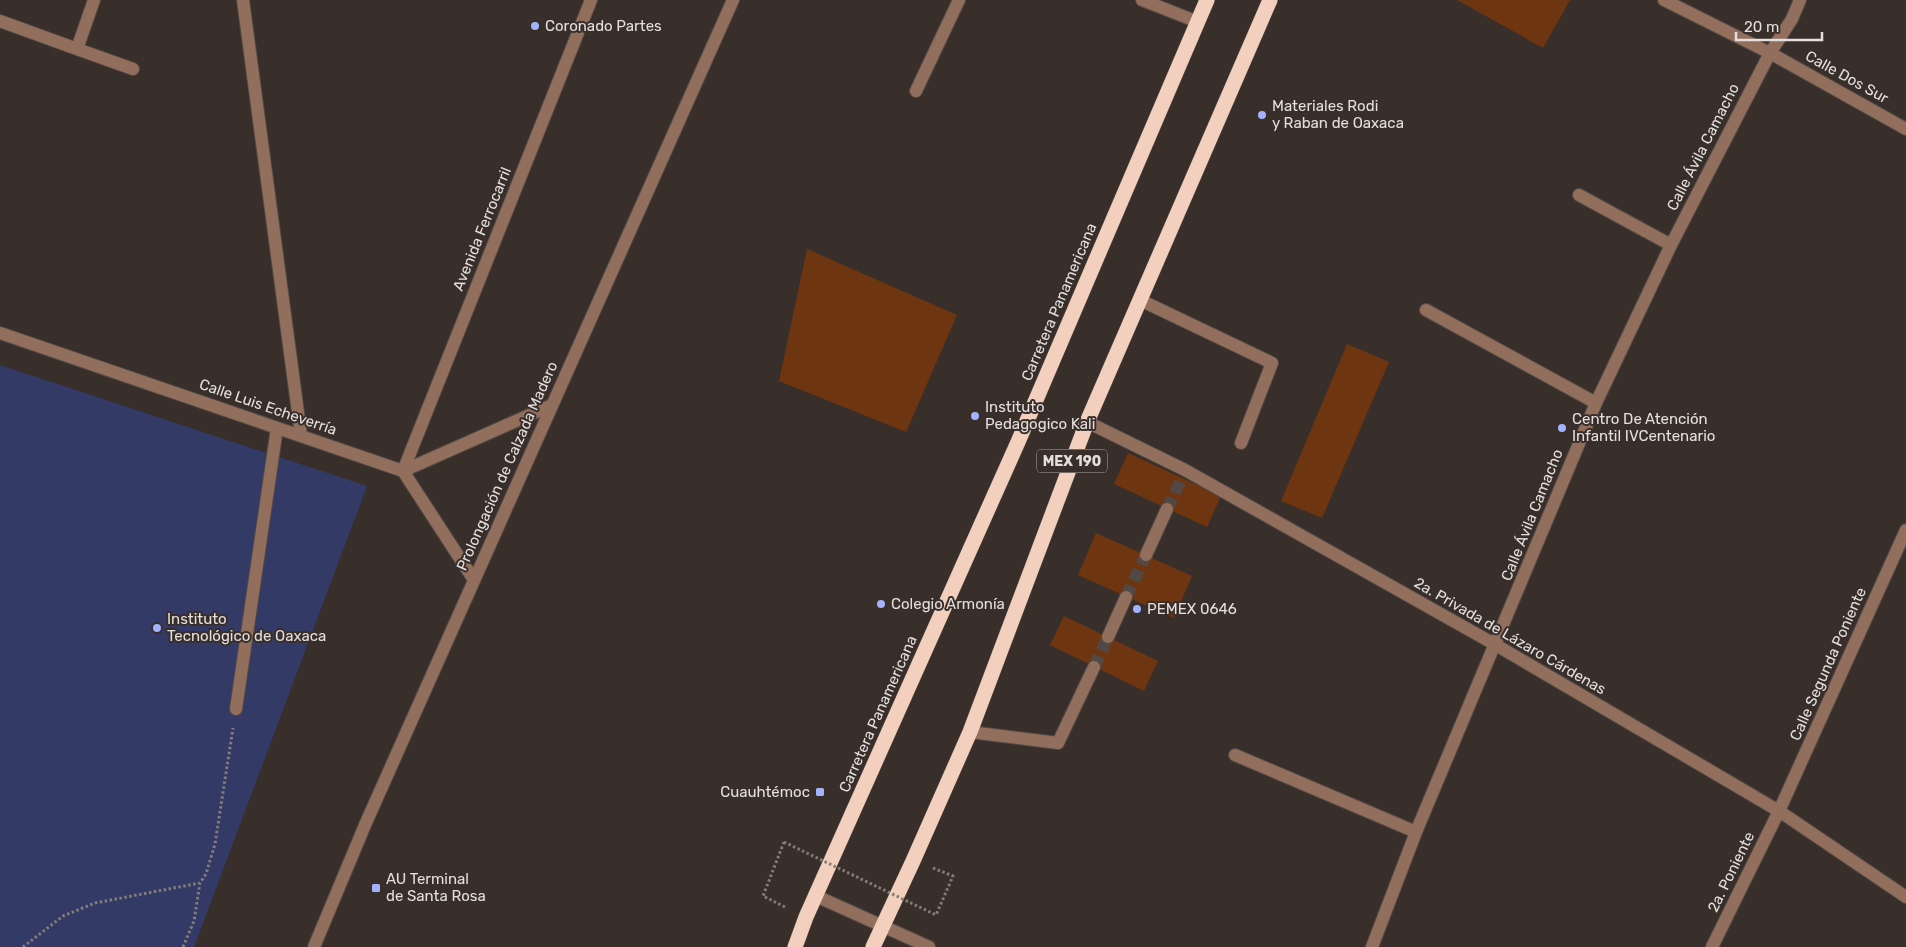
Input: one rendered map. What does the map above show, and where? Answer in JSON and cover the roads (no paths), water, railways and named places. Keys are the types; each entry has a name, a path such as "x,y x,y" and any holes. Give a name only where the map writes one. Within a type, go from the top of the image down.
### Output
{"highway":[{"name":"Carretera Panamericana","path":"795,947 1018,442 1207,0"},
{"name":"MEX 190","path":"873,947 970,732 1087,422 1270,0"}],"street":[{"path":"77,49 94,0"},
{"path":"243,0 301,435"},
{"name":"Avenida Ferrocarril","path":"403,471 591,0"},
{"name":"Prolongación de Calzada Madero","path":"314,947 365,825 733,0"},
{"path":"916,91 959,0"},
{"path":"1142,0 1198,22"},
{"name":"Calle Dos Sur","path":"1664,0 1770,53 1906,129"},
{"name":"Calle Ávila Camacho","path":"1372,947 1416,832 1496,646 1596,403 1671,245 1770,53 1792,19 1800,0"},
{"path":"0,20 133,69"},
{"path":"1579,196 1671,245"},
{"path":"1140,300 1272,363 1241,443"},
{"path":"1426,310 1596,403"},
{"name":"Calle Luis Echeverría","path":"0,333 403,471"},
{"path":"474,580 403,471 552,406"},
{"name":"2a. Privada de Lázaro Cárdenas","path":"1087,422 1496,646 1779,811 1906,897"},
{"path":"236,709 277,428"},
{"path":"1146,555 1167,509"},
{"name":"Calle Segunda Poniente","path":"1779,811 1906,530"},
{"path":"1108,637 1126,597"},
{"path":"970,732 1058,743 1094,667"},
{"path":"1235,755 1416,832"},
{"name":"2a. Poniente","path":"1712,947 1779,811"},
{"path":"816,896 929,947"}],"tunnel":[{"path":"1167,509 1182,478"},
{"path":"1126,597 1146,555"},
{"path":"1094,667 1108,637"}],"place":[{"name":"Coronado Partes","path":"535,26"},
{"name":"Materiales Rodi y Raban de Oaxaca","path":"1262,115"},
{"name":"Instituto Pedagogico Kali","path":"975,416"},
{"name":"Centro De Atención Infantil IVCentenario","path":"1562,428"},
{"name":"Colegio Armonía","path":"881,604"},
{"name":"PEMEX 0646","path":"1137,609"},
{"name":"Instituto Tecnológico de Oaxaca","path":"157,628"},
{"name":"Cuauhtémoc","path":"820,792"},
{"name":"AU Terminal de Santa Rosa","path":"376,888"}]}
